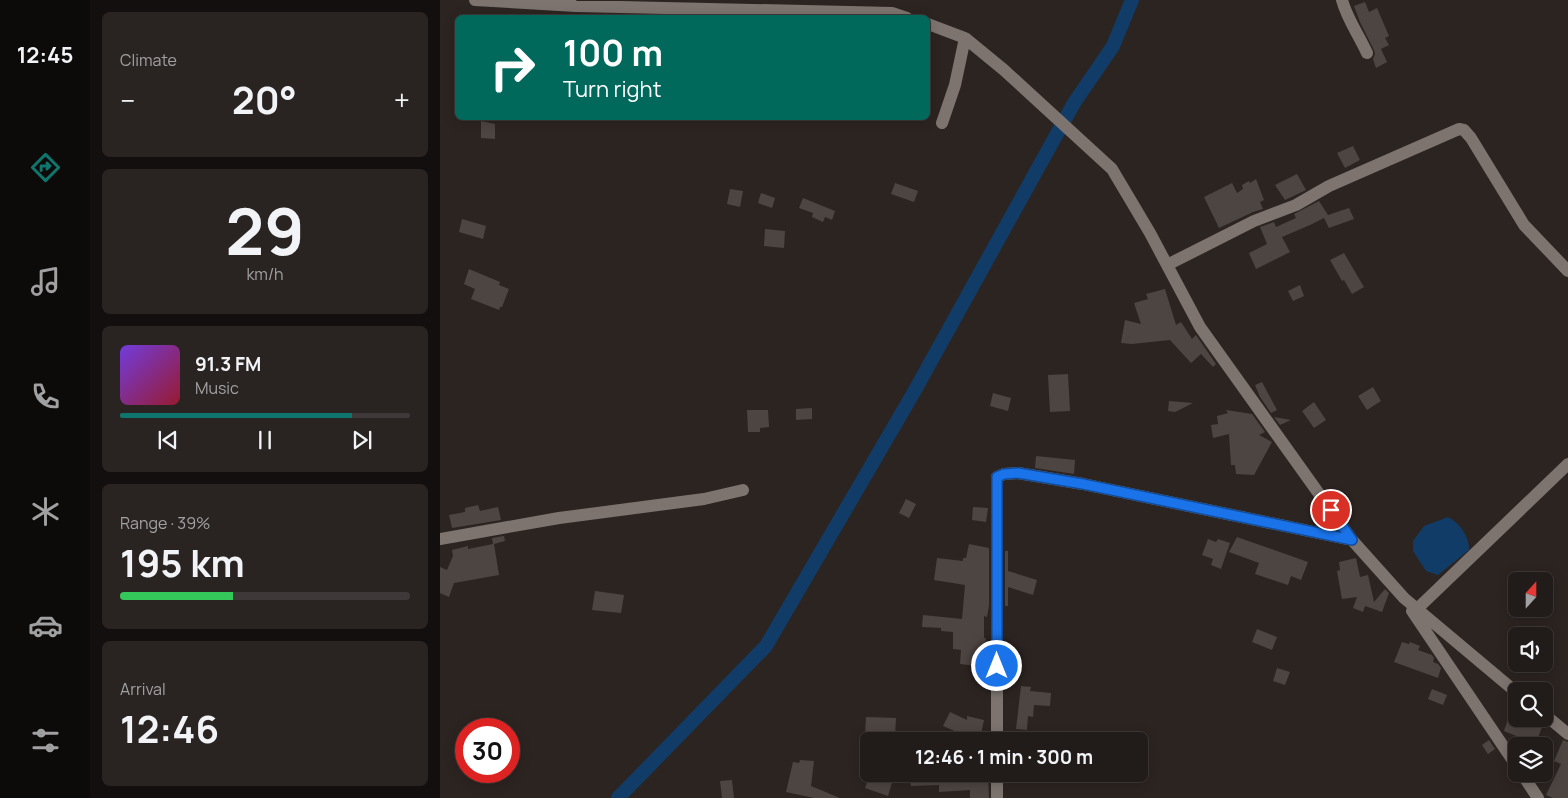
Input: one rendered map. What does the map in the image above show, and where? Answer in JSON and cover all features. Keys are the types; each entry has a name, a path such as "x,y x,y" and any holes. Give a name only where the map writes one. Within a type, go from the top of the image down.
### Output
{"street":[{"path":"475,0 576,6 892,13 898,15"},
{"path":"1342,0 1346,14 1367,54"},
{"path":"930,25 965,38 1004,70 1112,169 1150,233 1200,327 1352,540 1404,598 1508,685"},
{"path":"942,124 955,85 965,38"},
{"path":"1167,265 1254,221 1296,205 1329,186 1459,129 1464,130 1471,138 1524,225 1568,270"},
{"path":"1417,609 1568,464"},
{"path":"997,732 997,477 1004,474 1018,473 1083,484 1352,540"},
{"path":"440,539 559,518 704,499 743,490"},
{"path":"1404,598 1508,753"},
{"path":"1553,722 1568,734"},
{"path":"997,782 997,798"},
{"path":"1527,782 1538,798"}],"water":[{"path":"1448,517 1463,530 1469,550 1438,575 1426,571 1413,551 1413,541 1424,526"}],"building":[{"path":"1365,2 1369,12 1377,8 1389,36 1385,38 1389,45 1381,49 1387,62 1376,68 1373,59 1374,50 1354,6"},
{"path":"481,121 495,124 495,139 481,138"},
{"path":"1353,146 1360,160 1345,168 1337,153"},
{"path":"1297,174 1306,190 1285,200 1275,185"},
{"path":"1256,179 1264,200 1260,202 1263,209 1219,228 1204,197 1232,183 1237,193 1243,189 1242,185"},
{"path":"895,183 918,191 914,202 891,194"},
{"path":"730,189 743,191 740,207 727,204"},
{"path":"761,193 775,198 772,208 758,203"},
{"path":"803,198 835,211 832,220 825,217 823,222 812,217 813,213 799,208"},
{"path":"1319,201 1328,215 1349,208 1354,219 1329,228 1324,218 1282,237 1290,252 1256,269 1249,253 1267,244 1260,227 1274,222 1276,227 1296,218 1294,214"},
{"path":"462,219 486,226 483,239 459,232"},
{"path":"765,229 785,231 784,248 764,246"},
{"path":"1344,253 1364,287 1352,294 1330,260"},
{"path":"469,269 500,282 499,285 509,289 499,310 471,299 475,289 464,284"},
{"path":"1300,285 1304,296 1293,301 1288,291"},
{"path":"1165,289 1176,325 1181,322 1192,339 1196,335 1216,364 1213,367 1201,354 1191,363 1170,340 1132,344 1121,343 1125,320 1141,324 1134,303 1148,299 1146,294"},
{"path":"1068,374 1070,411 1050,412 1048,375"},
{"path":"1262,382 1277,410 1271,413 1260,397 1255,385"},
{"path":"1373,387 1381,401 1367,410 1358,396"},
{"path":"993,393 1011,398 1008,411 990,406"},
{"path":"1169,401 1193,403 1175,412 1168,411"},
{"path":"1314,402 1326,420 1314,428 1302,411"},
{"path":"812,408 812,419 796,420 796,409"},
{"path":"747,410 768,410 769,427 760,428 760,432 748,432"},
{"path":"1226,410 1252,414 1265,432 1259,435 1272,442 1254,475 1236,474 1235,465 1231,465 1229,434 1213,438 1211,425 1218,424 1217,416 1228,413"},
{"path":"1274,417 1291,420 1280,425"},
{"path":"1036,456 1075,460 1074,474 1035,468"},
{"path":"906,499 916,504 909,518 899,513"},
{"path":"478,505 480,511 498,507 501,520 452,528 449,515 465,512 465,508"},
{"path":"973,507 988,508 986,522 972,520"},
{"path":"504,536 505,541 494,544 499,575 454,583 449,597 440,593 440,567 447,570 453,556 452,550 468,546 468,549 493,544 492,538"},
{"path":"1237,537 1308,562 1301,580 1291,576 1288,585 1255,574 1259,563 1229,552"},
{"path":"1208,539 1216,542 1218,539 1230,543 1221,569 1211,565 1213,559 1202,555"},
{"path":"969,544 989,548 989,606 987,617 984,616 984,638 986,638 985,667 960,664 961,650 953,649 953,632 941,631 941,628 922,627 923,615 962,619 965,585 934,580 937,558 963,561 963,558 966,558"},
{"path":"1005,551 1008,551 1008,571 1037,580 1033,595 1008,587 1008,606 1005,606"},
{"path":"1356,558 1360,577 1368,575 1374,602 1385,589 1389,593 1382,612 1365,606 1363,612 1353,608 1357,597 1342,599 1337,571 1340,570 1339,562"},
{"path":"595,591 624,595 621,613 592,610"},
{"path":"1257,629 1277,637 1272,650 1252,642"},
{"path":"1402,642 1409,644 1410,642 1420,646 1418,650 1432,655 1434,658 1433,662 1441,668 1438,678 1394,662"},
{"path":"1277,668 1290,672 1285,685 1273,681"},
{"path":"1021,686 1031,687 1030,691 1051,693 1050,706 1034,705 1033,717 1028,716 1027,730 1016,729"},
{"path":"1432,689 1447,695 1443,705 1428,699"},
{"path":"950,712 967,720 967,716 984,720 981,732 957,732 943,726"},
{"path":"866,717 896,718 895,732 865,732"},
{"path":"1508,719 1508,727 1542,727 1538,737 1519,737 1504,731"},
{"path":"1489,740 1495,749 1488,754 1482,745"},
{"path":"1563,740 1568,742 1568,798 1553,798 1546,795 1561,764 1554,761"},
{"path":"800,760 814,761 811,786 840,798 814,798 786,792 793,762 799,763"},
{"path":"732,780 734,798 722,798 720,781"},
{"path":"867,782 892,782 888,796 865,788"},
{"path":"910,782 988,782 989,798 970,798 970,790 939,792 939,785 911,786"}],"waterway":[{"path":"618,798 766,646 914,392 1074,103 1113,46 1132,0"}],"route":[{"path":"997,666 997,477 1004,474 1018,473 1083,484 1352,540 1331,510"}]}
